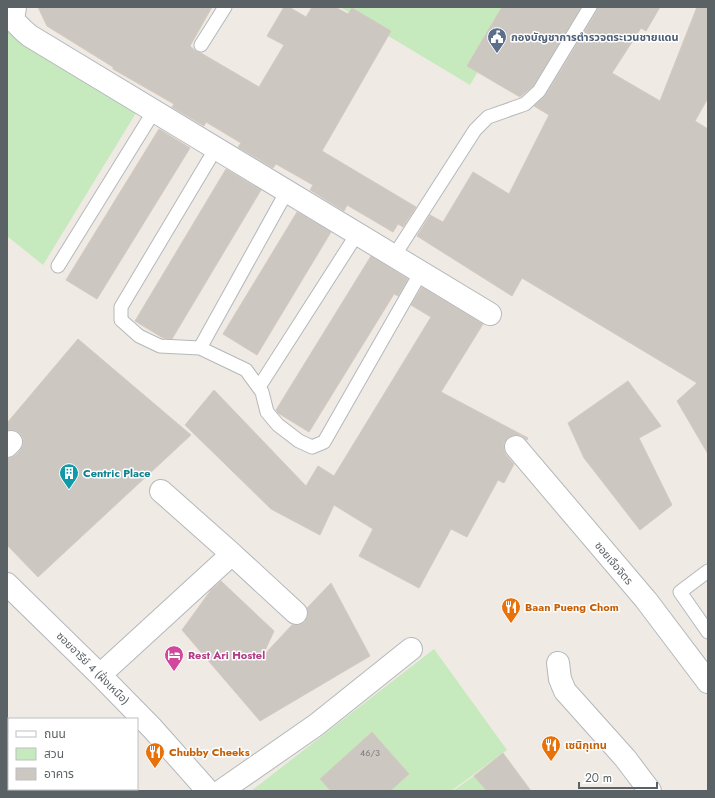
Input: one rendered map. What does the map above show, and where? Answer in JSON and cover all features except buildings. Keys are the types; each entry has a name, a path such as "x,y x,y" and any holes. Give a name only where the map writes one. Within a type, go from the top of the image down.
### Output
{"street":[{"path":"15,7 13,20 30,36 490,314"},
{"name":"ซอยเจือจิตร","path":"516,447 646,600 708,682"},
{"path":"161,491 296,613"},
{"path":"100,675 232,554"},
{"name":"ซอยอารีย์ 4 (ฝั่งเหนือ)","path":"7,584 152,728 208,791"},
{"path":"221,791 316,725 411,649"},
{"path":"558,663 560,678 565,691 625,758 650,791"}],"lane":[{"path":"201,45 225,7"},
{"path":"394,256 475,130 488,117 524,104 539,91 590,7"},
{"path":"58,266 154,111"},
{"path":"216,148 121,307 121,320 139,336 160,346 200,348 246,370 262,392 267,412 278,425 299,441 312,446 324,442 421,272"},
{"path":"200,348 287,191"},
{"path":"259,387 357,234"},
{"path":"708,571 680,592 708,632"}],"green space":[{"path":"340,7 516,7 470,85"},
{"path":"7,31 136,113 43,265 7,236"},
{"path":"434,649 507,750 451,791 251,791"},
{"path":"489,765 489,791 453,791"}],"place":[{"name":"กองบัญชาการตำรวจตระเวนชายแดน","path":"497,54"},
{"name":"Centric Place","path":"69,490"},
{"name":"Baan Pueng Chom","path":"511,624"},
{"name":"Rest Ari Hostel","path":"174,672"},
{"name":"เซนิกุเทน","path":"551,762"},
{"name":"Chubby Cheeks","path":"155,769"}]}
